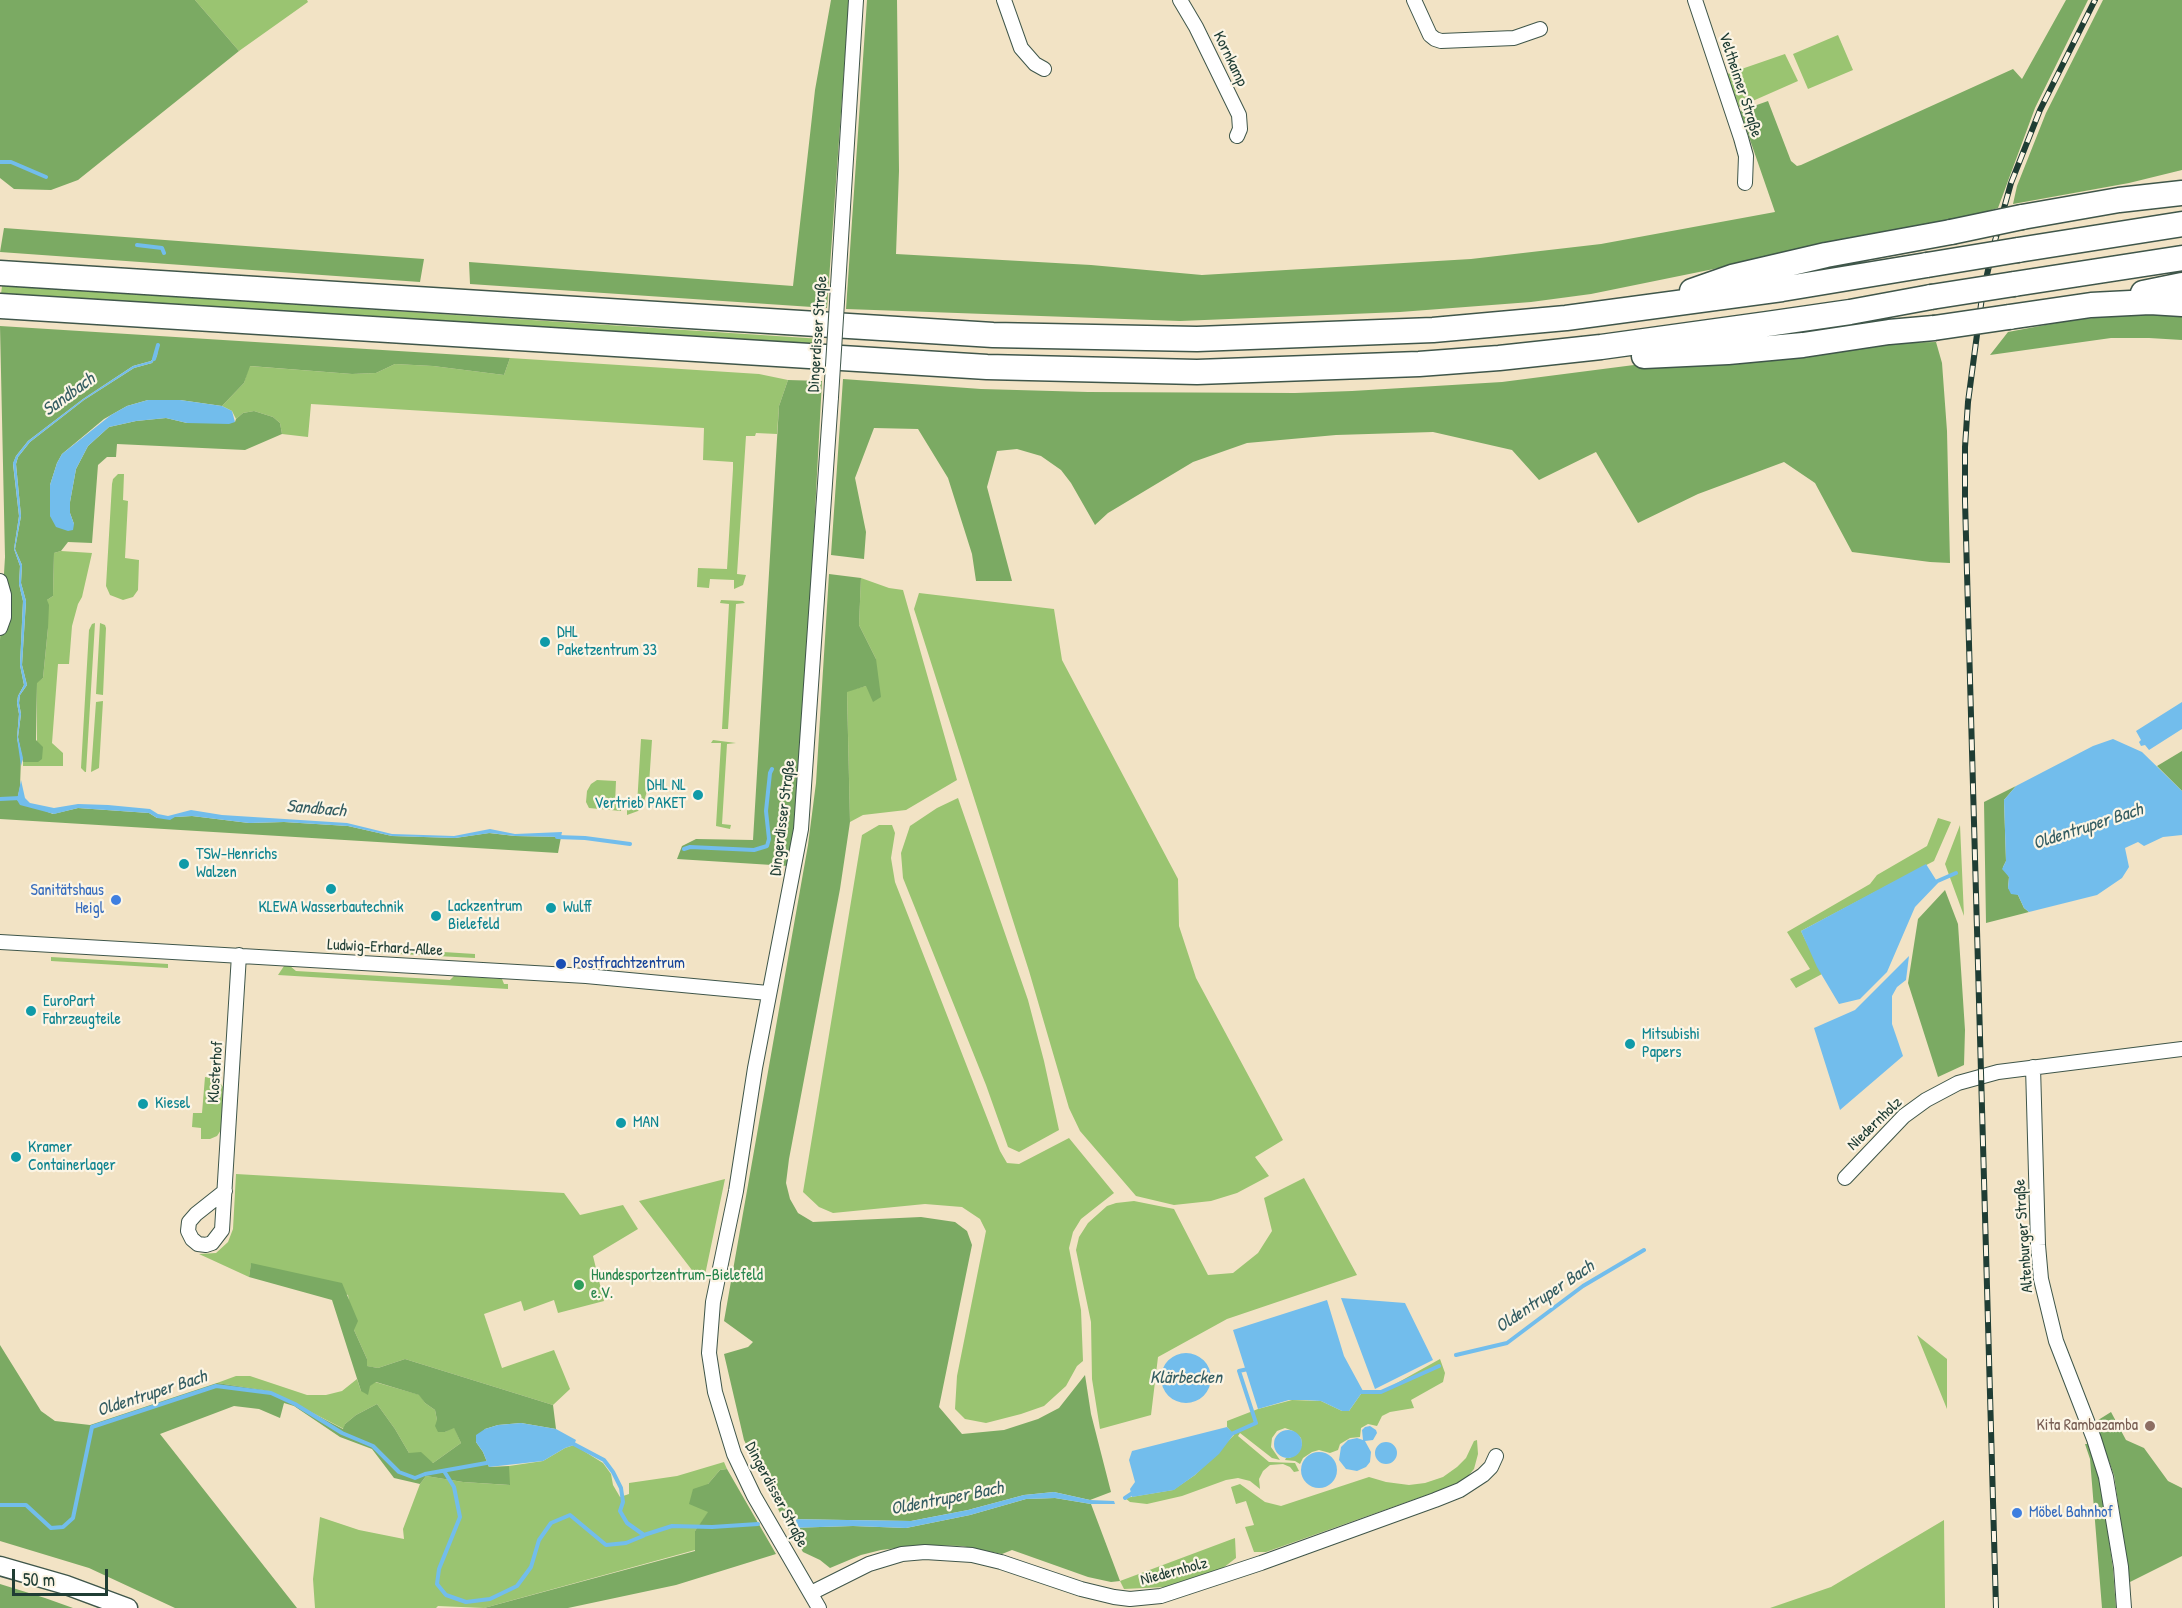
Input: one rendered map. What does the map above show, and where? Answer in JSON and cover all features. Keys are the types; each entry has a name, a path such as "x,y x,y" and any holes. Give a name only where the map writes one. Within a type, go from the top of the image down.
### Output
{"highway":[{"path":"1642,308 1732,277 1826,255 2175,192"},
{"path":"4,273 993,335 1100,339 1268,338 1433,330 1566,318 1782,288 2182,224"},
{"path":"5,306 1020,369 1197,372 1419,364 1601,347 1850,312 1931,297 2182,258"},
{"path":"1601,347 1628,357 1728,352 1934,328 2091,305 2182,285"},
{"path":"2091,305 2150,302 2182,304"}],"main road":[{"path":"0,1566 66,1585 128,1608"}],"street":[{"name":"Dingerdisser Straße","path":"819,1608 754,1496 737,1461 721,1415 711,1373 709,1353 713,1302 736,1191 768,993 794,872 802,819 856,0"},
{"path":"1004,0 1021,48 1035,64 1044,69"},
{"name":"Kornkamp","path":"1180,0 1196,27 1239,115 1238,135"},
{"path":"1414,0 1430,34 1441,41 1514,38 1540,28"},
{"name":"Veltheimer Straße","path":"1695,0 1746,156 1745,183"},
{"path":"0,581 4,595 4,617 0,628"},
{"name":"Ludwig-Erhard-Allee","path":"0,942 586,976 768,993"},
{"name":"Klosterhof","path":"225,1191 239,956"},
{"name":"Niedernholz","path":"1845,1178 1904,1116 1926,1100 1969,1079 1998,1072 2182,1048"},
{"name":"Altenburger Straße","path":"2033,1067 2041,1279 2056,1341 2094,1438 2106,1477 2121,1567 2124,1608"},
{"name":"Niedernholz","path":"811,1593 869,1564 902,1554 925,1552 972,1554 1114,1597 1130,1599 1161,1596 1261,1563 1460,1490 1483,1475 1491,1467 1496,1456"}],"green space":[{"path":"0,0 195,0 239,51 78,180 51,190 14,189 0,178"},
{"path":"195,0 307,0 308,2 239,51"},
{"path":"831,0 849,0 827,308 470,284 469,262 793,286 815,90"},
{"path":"867,0 897,0 899,171 896,254 1091,265 1202,275 1471,259 1601,244 1775,212 1740,111 1768,101 1791,161 1797,166 1801,165 2013,69 2022,79 2066,0 2088,0 2035,108 1998,208 1969,217 1591,294 1531,302 1400,312 1180,321 846,309"},
{"path":"2103,0 2182,0 2182,170 2129,183 2013,204 2017,186 2046,113"},
{"path":"1838,35 1853,70 1808,89 1793,54"},
{"path":"1785,54 1798,81 1739,107 1727,74"},
{"path":"4,228 424,259 420,282 0,252"},
{"path":"2,286 822,339 822,346 1,294"},
{"path":"2148,313 2182,315 2182,340 2111,338 1990,355 2008,332 2072,320"},
{"path":"0,326 510,358 504,375 433,366 395,364 376,373 352,374 250,366 244,383 222,406 180,400 148,400 127,406 104,419 62,454 50,485 50,516 74,524 70,513 70,502 76,469 88,446 109,427 166,418 187,423 235,422 243,413 254,411 273,417 280,423 282,434 245,450 117,444 116,457 107,457 98,465 92,543 68,542 61,551 54,553 53,596 47,600 49,605 48,628 43,678 37,683 36,740 43,747 42,759 38,762 23,762 18,737 21,714 20,695 27,685 22,665 26,601 21,583 22,565 15,549 21,516 16,464 18,457 30,442 84,400 134,368 152,363 157,356 158,346 151,361 133,366 83,399 28,441 16,456 13,464 19,516 14,549 20,566 19,584 23,601 20,665 24,685 18,696 17,703 19,714 17,738 21,758 17,800 53,814 78,808 149,813 157,818 192,816 249,823 284,822 348,826 392,836 455,838 489,833 561,837 558,853 0,819 0,640 5,557"},
{"path":"1936,342 1942,363 1947,431 1950,563 1852,552 1815,483 1784,462 1698,494 1638,523 1596,452 1539,480 1512,450 1433,432 1336,435 1247,443 1193,462 1108,513 1095,525 1061,470 1041,456 1017,449 997,451 987,487 1012,581 976,581 972,554 948,478 918,429 874,428 855,478 866,532 864,559 831,555 843,379 981,389 1295,393 1502,382 1634,365 1891,343"},
{"path":"510,358 759,374 788,380 779,406 777,434 756,433 755,436 746,436 737,574 746,575 743,585 734,589 734,580 710,579 709,588 697,587 698,568 727,569 733,469 733,462 703,460 704,428 311,404 308,437 282,434 280,423 273,417 254,411 243,413 236,419 232,411 222,406 244,383 249,366 352,374 376,373 395,364 433,366 504,375"},
{"path":"788,380 822,381 801,773 788,866 677,859 682,846 696,839 753,840 779,406"},
{"path":"118,474 124,474 123,500 128,501 125,558 139,560 138,590 133,597 123,600 110,595 106,586 112,484"},
{"path":"61,551 92,553 82,597 72,626 69,664 58,664 52,743 63,753 63,766 23,766 23,762 37,762 37,682 43,678 48,628 47,600 53,596 54,553"},
{"path":"829,574 861,578 859,625 876,659 881,697 873,702 866,686 847,692 850,822 840,889 789,1159 786,1183 790,1199 798,1213 813,1222 921,1217 955,1222 967,1231 972,1245 939,1407 962,1434 1004,1430 1038,1419 1059,1408 1085,1375 1091,1414 1111,1492 1090,1500 1054,1492 1024,1495 968,1510 911,1521 783,1519 744,1440 724,1354 748,1347 753,1342 724,1321 808,845 816,783"},
{"path":"861,578 889,588 903,590 957,780 906,810 863,815 850,822 847,691 866,686 876,659 859,625"},
{"path":"919,593 1054,609 1062,660 1178,879 1179,926 1196,978 1283,1140 1255,1157 1269,1176 1237,1193 1211,1201 1174,1205 1136,1196 1080,1131 1069,1108 1029,971 914,609"},
{"path":"721,600 745,603 736,604 728,729 722,729 729,604 720,603"},
{"path":"95,623 85,772 81,768 89,630"},
{"path":"100,623 106,628 103,695 96,694"},
{"path":"103,701 99,768 91,772 96,702"},
{"path":"641,739 652,740 649,784 643,805 638,811 627,815 627,805 637,805"},
{"path":"713,740 736,743 727,744 722,824 731,825 730,829 716,826 721,743 711,743"},
{"path":"2182,751 2182,791 2157,766"},
{"path":"597,780 616,781 615,804 621,805 621,811 589,808 586,802 587,791"},
{"path":"2016,786 2004,800 2006,861 2003,867 2009,877 2008,888 2018,895 2024,908 2029,912 1986,923 1984,802"},
{"path":"958,798 1028,1000 1059,1130 1019,1152 1008,1147 986,1085 903,878 901,853 910,826 937,808"},
{"path":"1938,818 1951,822 1934,861 1801,931 1822,974 1796,988 1790,979 1810,969 1787,932 1870,884 1877,875 1927,846"},
{"path":"879,825 892,825 895,833 891,858 895,882 1000,1151 1007,1163 1019,1164 1069,1138 1114,1193 1081,1219 1073,1232 1069,1248 1081,1310 1083,1361 1077,1366 1066,1386 1044,1406 986,1423 965,1419 955,1409 957,1376 986,1231 980,1219 962,1207 925,1204 833,1213 819,1207 803,1192 862,835"},
{"path":"1960,825 1964,916 1945,864"},
{"path":"1945,890 1958,924 1965,1030 1964,1065 1938,1077 1908,983 1918,919"},
{"path":"380,948 475,954 475,958 380,953"},
{"path":"51,957 168,964 168,968 51,961"},
{"path":"284,966 290,966 296,971 450,980 454,976 502,979 504,984 508,984 508,989 278,975"},
{"path":"205,1077 217,1079 223,1087 221,1130 217,1136 210,1139 201,1139 201,1128 192,1127 193,1113 202,1113"},
{"path":"236,1174 564,1193 580,1215 623,1205 638,1229 593,1256 604,1301 558,1313 554,1300 524,1311 521,1301 484,1314 502,1368 554,1350 570,1389 553,1405 405,1359 378,1368 366,1366 367,1359 354,1330 348,1295 251,1264 249,1277 199,1254 216,1253 228,1242 233,1229"},
{"path":"1304,1178 1357,1275 1227,1319 1158,1357 1151,1415 1100,1429 1092,1379 1091,1322 1076,1250 1079,1237 1088,1223 1107,1206 1116,1203 1134,1201 1174,1209 1208,1275 1233,1273 1258,1253 1272,1231 1264,1198"},
{"path":"725,1179 705,1275 698,1278 639,1201"},
{"path":"251,1263 342,1283 358,1321 354,1330 367,1359 367,1366 378,1368 405,1359 553,1405 556,1429 521,1423 498,1425 485,1429 476,1442 489,1467 509,1466 510,1485 463,1482 426,1476 420,1484 394,1478 372,1449 340,1437 294,1406 284,1403 280,1418 259,1409 234,1406 160,1434 297,1608 175,1608 89,1568 0,1541 0,1345 41,1411 55,1421 90,1425 217,1383 270,1391 343,1429 345,1424 356,1415 377,1404 409,1453 421,1452 433,1463 461,1443 454,1428 438,1432 435,1426 437,1420 435,1410 419,1395 376,1382 370,1386 368,1395 361,1391 332,1300 249,1277"},
{"path":"1917,1335 1947,1359 1947,1409"},
{"path":"1440,1359 1445,1373 1443,1382 1411,1400 1414,1408 1390,1412 1382,1416 1377,1426 1368,1424 1361,1428 1360,1437 1350,1438 1340,1444 1338,1450 1330,1453 1319,1450 1312,1452 1303,1458 1300,1464 1285,1460 1290,1458 1302,1445 1301,1438 1285,1428 1277,1431 1272,1438 1271,1447 1280,1460 1272,1458 1240,1433 1238,1436 1269,1462 1295,1463 1299,1471 1294,1472 1283,1464 1270,1465 1259,1479 1260,1489 1250,1481 1238,1478 1182,1496 1147,1504 1130,1502 1125,1498 1173,1490 1195,1475 1234,1435 1227,1427 1227,1421 1258,1409 1292,1400 1321,1401 1342,1411 1349,1411 1363,1391 1381,1392"},
{"path":"236,1376 250,1376 307,1395 326,1395 342,1391 357,1379 361,1391 375,1382 420,1395 425,1403 435,1410 437,1420 445,1432 454,1427 461,1443 433,1463 409,1453 377,1404 356,1415 345,1424 344,1429 270,1391 217,1383"},
{"path":"2111,1412 2126,1440 2144,1448 2168,1481 2182,1488 2182,1556 2130,1582 2114,1475 2095,1422"},
{"path":"1477,1440 1478,1454 1474,1469 1463,1482 1266,1552 1254,1552 1245,1527 1254,1525 1246,1501 1236,1504 1231,1487 1240,1484 1265,1502 1281,1506 1369,1477 1409,1485 1425,1483 1443,1477 1457,1467 1466,1458 1474,1441"},
{"path":"2085,1444 2090,1444 2101,1483 2116,1608 2102,1608 2090,1459"},
{"path":"574,1445 603,1463 611,1474 613,1485 620,1497 629,1494 629,1483 677,1476 724,1462 727,1469 720,1470 708,1484 709,1512 695,1531 695,1550 484,1608 438,1606 436,1608 315,1608 313,1579 320,1517 359,1530 404,1539 403,1529 420,1484 426,1476 463,1482 509,1485 509,1466 543,1461"},
{"path":"727,1469 776,1554 676,1585 568,1608 484,1608 695,1551 695,1531 708,1512 689,1504 693,1489 708,1484 720,1470"},
{"path":"1055,1498 1091,1504 1120,1581 1111,1582 1088,1577 1012,1550 1002,1554 962,1546 922,1545 881,1550 861,1555 830,1568 803,1552 788,1528 853,1526 906,1528 970,1515 1026,1499"},
{"path":"1944,1520 1945,1608 1770,1608 1831,1587"},
{"path":"1235,1538 1236,1558 1223,1568 1165,1587 1124,1589 1120,1581"},
{"path":"0,1584 45,1598 73,1608 0,1608"}],"water":[{"path":"157,356 152,363 134,368 84,400 30,442 18,457 16,464 21,516 15,549 22,565 21,583 26,601 22,665 27,685 20,695 19,703 21,714 18,737 23,758 21,766 17,738 19,714 17,703 18,696 24,685 20,665 23,601 19,584 20,566 14,549 19,516 13,463 28,441 83,399 133,366 151,361"},
{"path":"148,400 180,400 222,406 232,411 235,422 229,424 187,423 166,418 109,427 88,446 76,469 70,502 73,530 68,531 56,527 50,516 50,485 62,454 111,415 127,406"},
{"path":"2182,702 2182,729 2149,750 2145,745 2141,746 2139,742 2141,740 2136,731"},
{"path":"2113,739 2142,752 2182,791 2182,835 2163,837 2144,846 2138,842 2125,848 2129,867 2122,878 2097,895 2029,912 2024,908 2018,895 2011,894 2008,888 2009,877 2002,869 2006,861 2004,800 2016,786 2093,746"},
{"path":"21,780 25,798 30,803 54,808 78,804 108,805 150,809 168,816 191,810 222,815 347,823 392,834 454,836 490,829 515,834 562,832 561,837 490,833 455,838 392,836 348,826 284,822 249,823 192,816 175,817 170,820 157,818 149,813 78,808 54,814 20,805 17,800"},
{"path":"1926,864 1938,883 1915,907 1887,972 1860,999 1839,1004 1817,967 1801,931"},
{"path":"1909,956 1906,980 1897,987 1892,996 1892,1024 1903,1056 1840,1110 1814,1028 1855,1010"},
{"path":"1341,1298 1405,1303 1433,1360 1375,1389"},
{"path":"1327,1300 1344,1356 1363,1391 1349,1411 1342,1411 1321,1401 1305,1400 1289,1400 1258,1409 1233,1330"},
{"name":"Klärbecken","path":"1181,1353 1191,1353 1204,1360 1211,1373 1211,1383 1204,1396 1191,1403 1181,1403 1172,1399 1165,1392 1161,1383 1161,1373 1165,1364 1172,1357"},
{"path":"521,1423 556,1429 576,1440 574,1445 543,1461 489,1467 476,1442 476,1435 498,1425"},
{"path":"1370,1426 1377,1433 1373,1440 1365,1441 1371,1452 1370,1462 1366,1467 1357,1471 1346,1469 1339,1460 1341,1447 1348,1440 1357,1438 1363,1440 1362,1430"},
{"path":"1227,1427 1234,1434 1219,1454 1195,1475 1174,1490 1132,1497 1130,1489 1135,1482 1129,1460 1132,1451"},
{"path":"1288,1430 1298,1434 1302,1444 1298,1454 1288,1458 1278,1454 1274,1444 1278,1434"},
{"path":"1386,1442 1394,1445 1397,1453 1394,1461 1386,1464 1378,1461 1375,1453 1378,1445"},
{"path":"1319,1452 1331,1458 1337,1470 1331,1482 1319,1488 1307,1482 1301,1470 1307,1458"},
{"path":"1054,1492 1090,1500 1114,1501 1115,1504 1091,1504 1055,1498 1026,1499 970,1515 906,1528 853,1526 788,1528 783,1519 911,1521 968,1510 1024,1495"}],"waterway":[{"name":"Sandbach","path":"0,162 11,162 46,177"},
{"name":"Sandbach","path":"137,245 162,248 164,253"},
{"name":"Sandbach","path":"154,359 158,345"},
{"name":"Sandbach","path":"684,849 690,847 754,850 767,846 769,839 766,811 772,769"},
{"path":"0,799 20,798"},
{"name":"Sandbach","path":"557,837 630,844"},
{"name":"Oldentruper Bach","path":"1933,883 1956,873"},
{"name":"Oldentruper Bach","path":"1456,1355 1507,1343 1583,1286 1644,1250"},
{"name":"Oldentruper Bach","path":"1359,1392 1381,1392 1439,1366"},
{"name":"Oldentruper Bach","path":"1229,1435 1256,1423 1239,1371 1248,1369"},
{"name":"Oldentruper Bach","path":"0,1505 26,1505 51,1528 63,1527 73,1518 92,1427 216,1386 271,1393 295,1404 342,1433 373,1446 399,1472 415,1478 425,1474 492,1462"},
{"name":"Oldentruper Bach","path":"570,1442 604,1460 621,1488 623,1502 620,1511 627,1523 644,1535 672,1526 712,1527 758,1524"},
{"name":"Oldentruper Bach","path":"444,1471 454,1487 460,1517 439,1569 437,1584 446,1595 466,1602 490,1599 517,1586 531,1567 539,1540 551,1523 570,1515 606,1545 626,1543 643,1536"},
{"name":"Oldentruper Bach","path":"1125,1498 1134,1492"}],"railway":[{"path":"1996,1608 1965,447 1968,402 1982,297 2011,183 2040,110 2095,0"}],"place":[{"name":"DHL Paketzentrum 33","path":"545,642"},
{"name":"DHL NL Vertrieb PAKET","path":"698,795"},
{"name":"TSW-Henrichs Walzen","path":"184,864"},
{"name":"KLEWA Wasserbautechnik","path":"331,889"},
{"name":"Sanitätshaus Heigl","path":"116,900"},
{"name":"Wulff","path":"551,908"},
{"name":"Lackzentrum Bielefeld","path":"436,916"},
{"name":"Postfrachtzentrum","path":"561,964"},
{"name":"EuroPart Fahrzeugteile","path":"31,1011"},
{"name":"Mitsubishi Papers","path":"1630,1044"},
{"name":"Kiesel","path":"143,1104"},
{"name":"MAN","path":"621,1123"},
{"name":"Kramer Containerlager","path":"16,1157"},
{"name":"Hundesportzentrum-Bielefeld e.V.","path":"579,1285"},
{"name":"Kita Rambazamba","path":"2150,1426"},
{"name":"Möbel Bahnhof","path":"2017,1513"}]}
